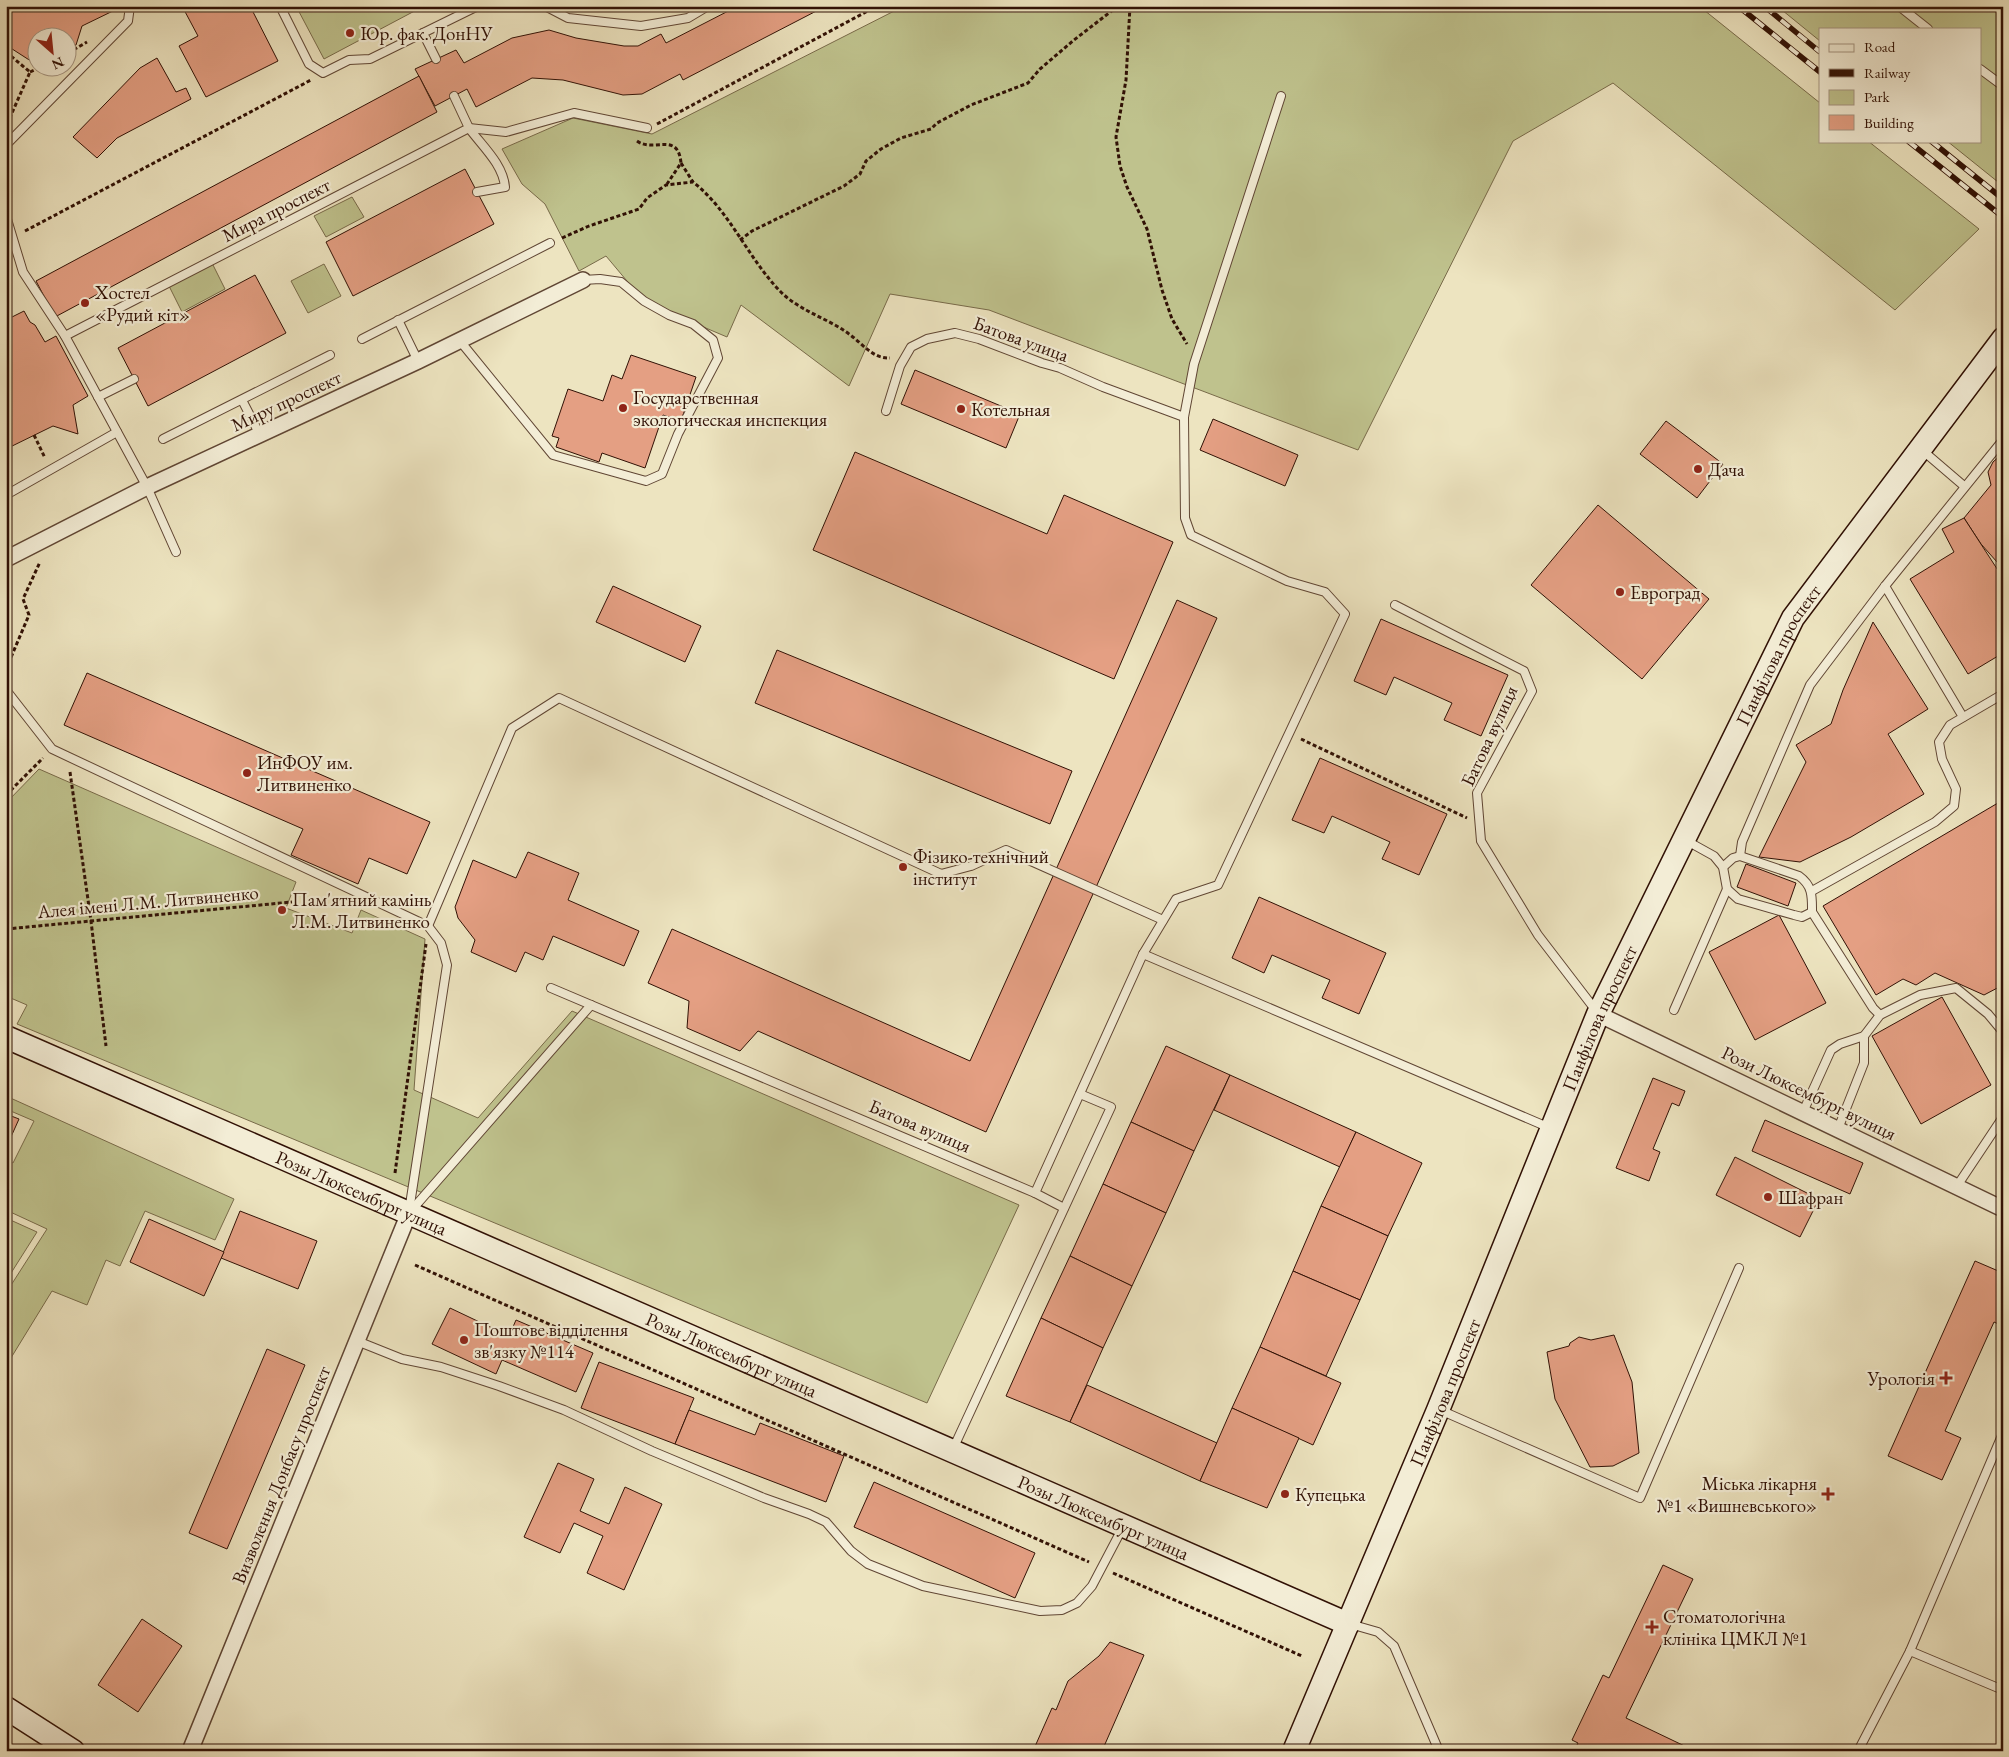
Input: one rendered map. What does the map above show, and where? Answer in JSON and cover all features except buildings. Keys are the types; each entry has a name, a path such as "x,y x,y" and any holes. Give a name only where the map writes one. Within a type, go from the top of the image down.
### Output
{"main road":[{"name":"Панфілова проспект","path":"1294,1751 1438,1410 1598,1014 1793,618 2003,339"},
{"name":"Розы Люксембург улица","path":"6,1037 1348,1624"},
{"path":"6,1708 73,1751"}],"street":[{"name":"Миру проспект","path":"6,559 147,487 418,361 583,280"},
{"name":"Рози Люксембург вулиця","path":"1598,1014 2003,1209"},
{"name":"Визволення Донбасу проспект","path":"190,1751 409,1213"}],"lane":[{"path":"6,145 128,21 130,6"},
{"path":"280,6 309,64 323,73 349,60 370,59 478,6"},
{"path":"545,6 568,18 641,26 688,18 708,6"},
{"path":"1898,6 1927,28"},
{"path":"423,33 436,59"},
{"path":"1982,70 2003,86"},
{"path":"454,96 469,128 497,164 504,179 505,187 477,192"},
{"path":"1035,1192 1143,954 1176,899 1218,885 1345,614 1325,592 1287,581 1191,535 1185,518 1184,417 1194,364 1281,96"},
{"path":"469,128 506,132 574,113 647,128"},
{"name":"Мира проспект","path":"65,336 469,128"},
{"path":"6,216 23,272 65,336 147,487 176,552"},
{"path":"362,338 550,243"},
{"path":"460,341 553,455 646,480 662,474 682,427 718,358 713,340 693,324 669,315 644,301 621,282 600,279 583,280"},
{"path":"398,320 418,361"},
{"name":"Батова улица","path":"886,411 900,366 911,347 927,339 955,333 979,339 1060,368 1103,387 1184,417"},
{"path":"164,439 330,355"},
{"path":"98,397 134,379"},
{"path":"242,400 260,436"},
{"path":"6,495 117,432"},
{"path":"1740,856 1742,842 1810,685 1885,586 2003,440"},
{"path":"1920,449 1964,486"},
{"path":"1885,586 1963,717"},
{"name":"Батова вулиця","path":"1395,605 1524,671 1532,691 1477,793 1481,841 1538,935 1598,1014"},
{"path":"6,690 52,749 428,926 441,943 447,965 409,1213"},
{"path":"1812,891 1935,822 1954,806 1956,789 1942,759 1940,742 1950,725 2003,694"},
{"path":"428,926 512,728 559,698 942,874 971,866 1006,850 1163,920"},
{"path":"1674,1010 1727,889 1723,867 1714,856 1684,840"},
{"path":"1723,867 1733,858 1740,856 1799,876 1807,882 1812,891 1812,912 1873,1008 1880,1015"},
{"path":"1727,889 1738,899 1794,915 1802,917 1812,912"},
{"path":"1143,954 1552,1128"},
{"name":"Батова вулиця","path":"551,988 1035,1192 1064,1208"},
{"path":"1803,1112 1831,1050 1840,1044 1864,1036 1880,1015 1920,995 1956,988 1988,1014 2003,1032"},
{"path":"409,1213 591,1005"},
{"path":"1838,1129 1864,1063 1864,1036"},
{"path":"952,1451 1111,1106 1080,1094"},
{"path":"1957,1186 2003,1117"},
{"path":"1438,1410 1640,1498 1738,1268"},
{"path":"357,1341 402,1359 442,1368 499,1386 564,1410 652,1451 764,1498 809,1514 826,1522 851,1551 868,1564 924,1586 1040,1611 1062,1610 1077,1603 1092,1586 1124,1526"},
{"path":"1858,1751 1910,1651 2003,1433"},
{"path":"1348,1624 1378,1632 1394,1646 1439,1751"},
{"path":"1910,1651 2003,1690"}],"path":[{"path":"647,128 877,6"},
{"path":"740,240 752,231 844,186 860,174 866,161 880,148 901,138 931,129 937,123 971,105 1028,83 1040,69 1118,6"},
{"path":"1130,6 1126,80 1116,137 1120,166 1127,187 1147,229 1162,290 1170,312 1185,338 1194,364"},
{"path":"6,52 28,70"},
{"path":"13,237 323,73"},
{"path":"6,127 28,77"},
{"path":"629,124 631,137 641,144 648,146 670,144 675,146 681,163 693,182 709,195 740,240 778,289 795,304 833,323 880,358 905,358"},
{"path":"550,243 589,226 639,209 647,198 666,185 681,163"},
{"path":"666,185 693,182"},
{"path":"34,436 51,470"},
{"path":"6,669 29,615 23,599 52,536"},
{"path":"1289,734 1479,824"},
{"path":"6,795 52,749"},
{"path":"68,756 106,1046"},
{"name":"Алея імені Л.М. Литвиненко","path":"6,929 292,902"},
{"path":"395,1173 428,926"},
{"path":"415,1265 1302,1656"}],"green space":[{"name":"Юр. фак. ДонНУ","path":"296,6 424,6 324,59"},
{"path":"904,6 1699,6 1819,102 1819,142 1869,142 1979,229 1895,310 1613,83 1513,141 1358,450 989,310 890,294 849,386 741,305 727,337 661,309 632,287 606,256 579,271 545,204 522,184 502,149 573,118 652,134"},
{"path":"1777,6 2003,6 2003,186 1948,142 1982,142 1982,28 1819,28 1819,40"},
{"path":"352,197 364,217 326,237 314,216"},
{"path":"211,261 225,289 182,312 168,284"},
{"path":"324,264 341,296 308,313 291,281"},
{"path":"39,769 296,882 286,908 352,933 361,910 425,939 414,1090 478,1118 572,1011 1019,1205 927,1403 17,1024 27,1005 6,996 6,803"},
{"path":"6,1096 234,1199 215,1240 145,1211 120,1266 106,1260 87,1305 52,1291 6,1366 6,1293 47,1229 6,1210 6,1160 13,1163 34,1121 6,1109"},
{"path":"6,1218 37,1232 6,1281"}],"railway":[{"path":"1738,6 1819,71"},
{"path":"1764,6 1819,51"},
{"path":"1909,142 2003,217"},
{"path":"1932,142 2003,199"}],"place":[{"name":"Юр. фак. ДонНУ","path":"350,33"},
{"name":"Хостел «Рудий кіт»","path":"85,303"},
{"name":"Государственная экологическая инспекция","path":"623,408"},
{"name":"Котельная","path":"961,409"},
{"name":"Дача","path":"1698,469"},
{"name":"Евроград","path":"1620,592"},
{"name":"ИнФОУ им. Литвиненко","path":"247,773"},
{"name":"Фізико-технічний інститут","path":"903,867"},
{"name":"Пам'ятний камінь Л.М. Литвиненко","path":"282,910"},
{"name":"Шафран","path":"1768,1197"},
{"name":"Поштове відділення зв'язку №114","path":"464,1340"},
{"name":"Урологія","path":"1946,1378"},
{"name":"Купецька","path":"1285,1494"},
{"name":"Міська лікарня №1 «Вишневського»","path":"1828,1494"},
{"name":"Стоматологічна клініка ЦМКЛ №1","path":"1652,1627"}]}
